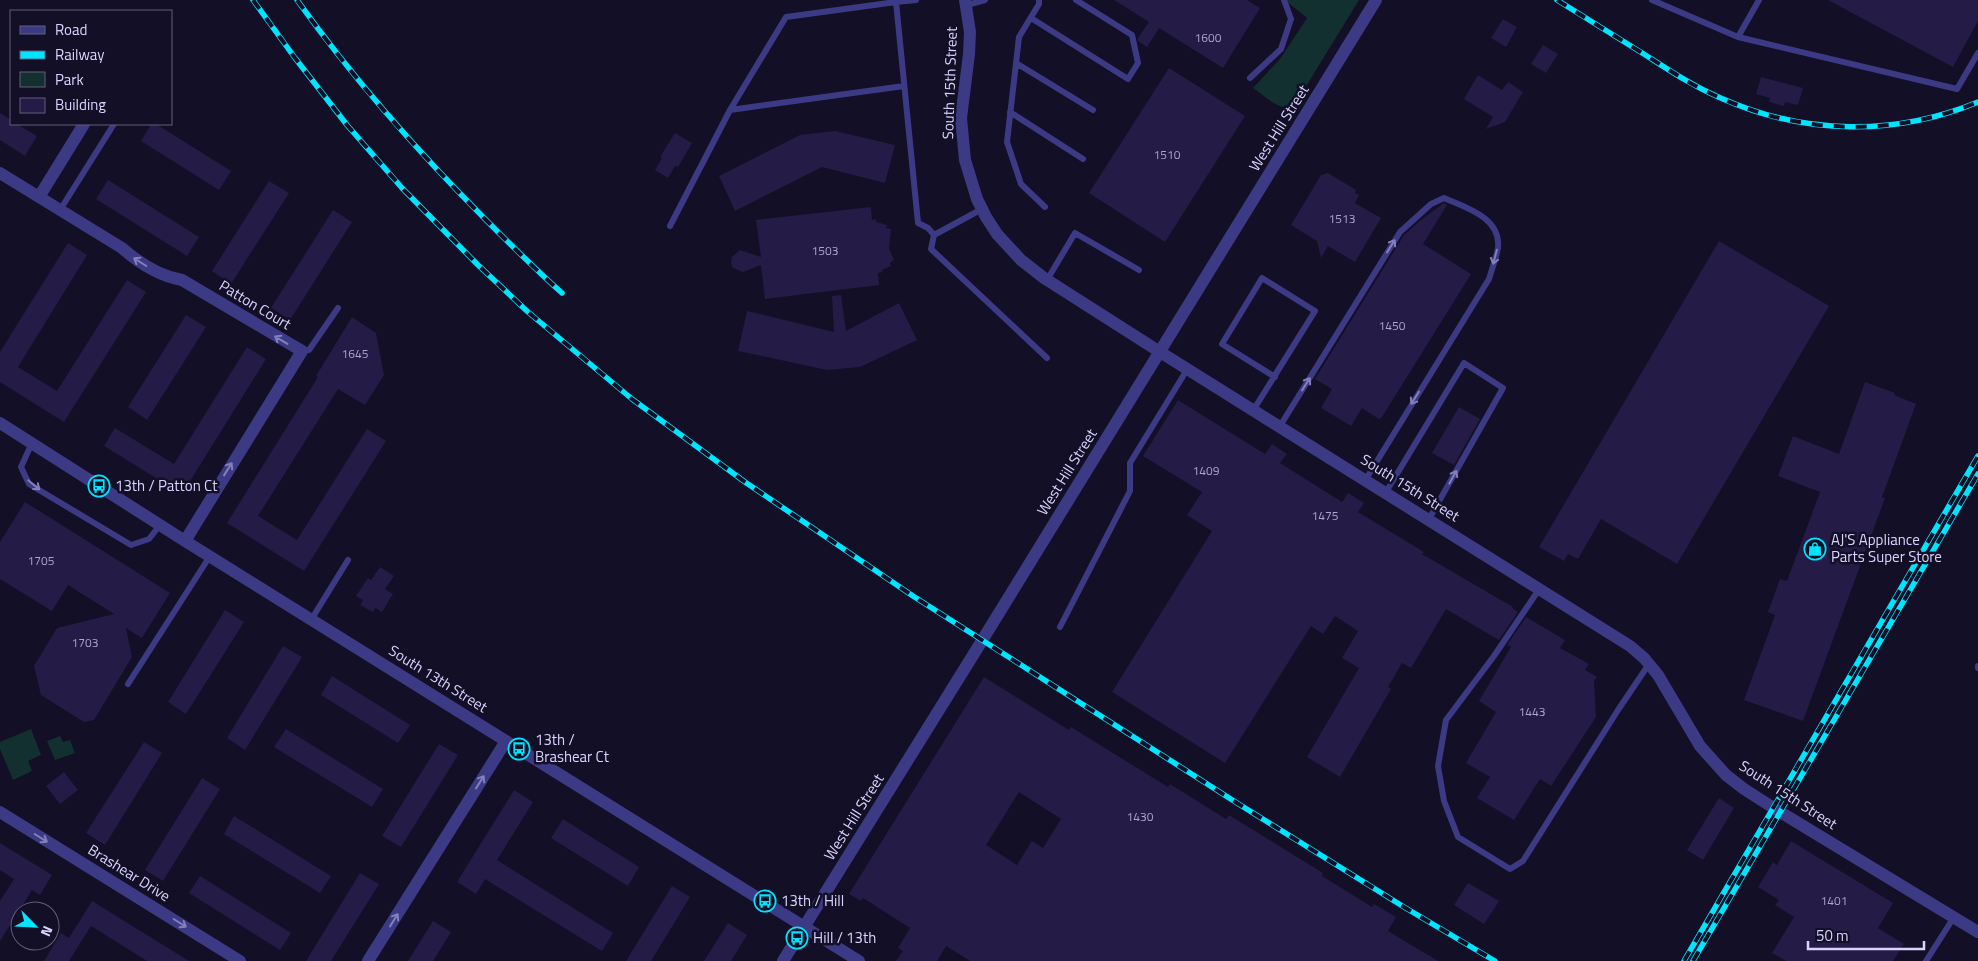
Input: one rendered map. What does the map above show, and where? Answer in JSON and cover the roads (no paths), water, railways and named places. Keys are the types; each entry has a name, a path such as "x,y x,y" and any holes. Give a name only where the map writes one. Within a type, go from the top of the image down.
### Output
{"street":[{"name":"West Hill Street","path":"783,961 1376,0"},
{"name":"South 15th Street","path":"966,3 970,32 969,54 962,102 962,139 970,180 982,210 1003,241 1021,260 1047,280 1160,352 1366,479 1630,646 1658,675 1700,746 1726,775 1780,812 1978,932"},
{"path":"39,197 83,125"},
{"name":"Patton Court","path":"0,173 165,277 182,280 302,351"},
{"path":"185,541 302,351"},
{"name":"South 13th Street","path":"0,423 311,620 804,927 846,957 859,961"},
{"path":"368,961 506,741"},
{"name":"Brashear Drive","path":"0,812 240,961"}],"lane":[{"path":"670,226 730,110 786,17 916,0"},
{"path":"966,3 985,0"},
{"path":"1039,0 1039,4 1019,37 1007,142 1021,184 1045,207"},
{"path":"1030,18 1128,79 1138,63 1132,35 1076,0"},
{"path":"1250,78 1281,49 1291,19 1284,0"},
{"path":"1652,0 1738,38 1957,89 1978,53"},
{"path":"1738,38 1759,0"},
{"path":"896,2 918,222 928,228 934,235"},
{"path":"1016,63 1093,110"},
{"path":"730,110 904,86"},
{"path":"1010,112 1084,159"},
{"path":"60,210 113,125"},
{"path":"1280,426 1400,232 1431,204 1444,198 1473,210 1487,220 1496,230 1498,247 1489,279 1366,479"},
{"path":"934,235 982,210"},
{"path":"1047,280 1075,234 1139,270"},
{"path":"934,235 931,249 1047,358"},
{"path":"1254,410 1275,377 1315,311 1262,278 1222,344 1275,377"},
{"path":"302,351 309,350 338,308"},
{"path":"1386,492 1464,363 1503,388 1429,519"},
{"path":"1060,627 1130,491 1130,463 1188,368"},
{"path":"32,443 21,466 29,484 131,544 149,540 160,525"},
{"path":"128,684 210,556"},
{"path":"311,620 348,560"},
{"path":"1540,588 1494,656 1446,720 1438,766 1444,801 1458,837 1510,869 1523,862 1649,664"},
{"path":"1926,961 1954,917"}],"railway":[{"path":"253,0 347,125 402,188 478,265 528,312 632,399 745,482 913,596 1237,803 1495,961"},
{"path":"297,0 341,59 412,143 488,222 562,293"},
{"path":"1557,0 1703,90 1754,111 1786,119 1818,125 1850,127 1883,125 1915,121 1947,113 1978,102"},
{"path":"1684,961 1978,456"},
{"path":"1693,961 1978,474"}],"place":[{"name":"13th / Patton Ct","path":"99,486"},
{"name":"AJ'S Appliance Parts Super Store","path":"1815,549"},
{"name":"13th / Brashear Ct","path":"519,749"},
{"name":"13th / Hill","path":"765,901"},
{"name":"Hill / 13th","path":"797,938"}]}
